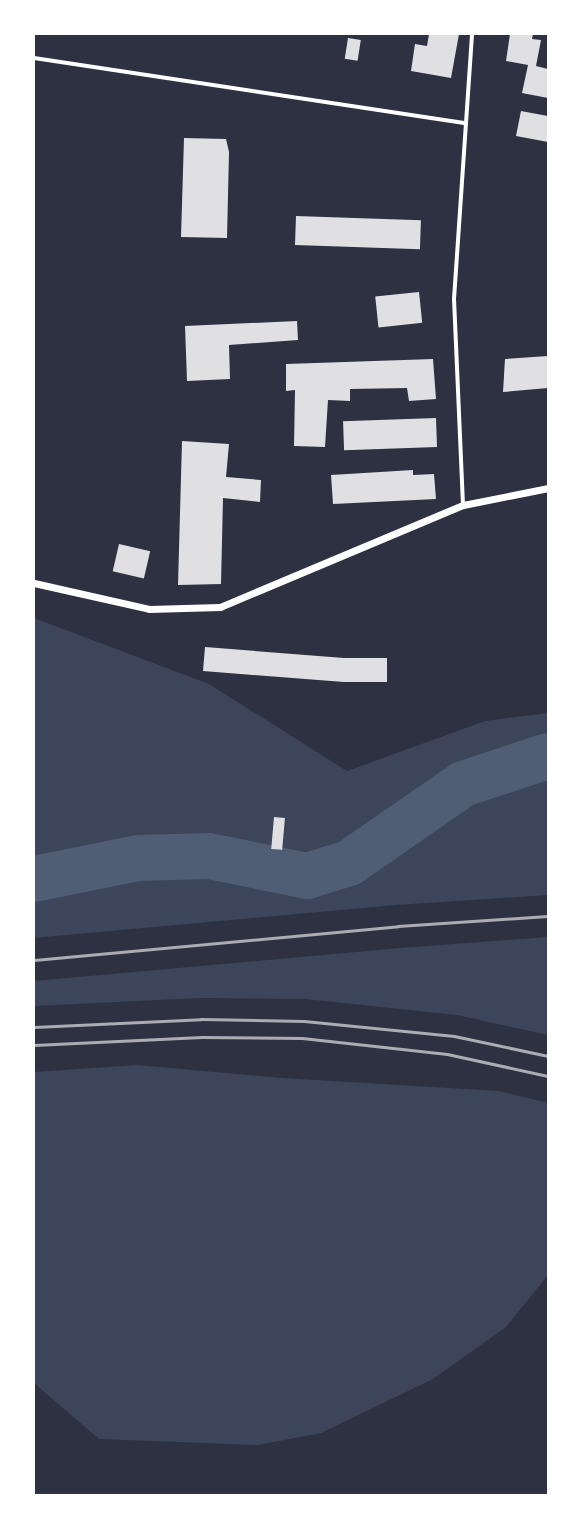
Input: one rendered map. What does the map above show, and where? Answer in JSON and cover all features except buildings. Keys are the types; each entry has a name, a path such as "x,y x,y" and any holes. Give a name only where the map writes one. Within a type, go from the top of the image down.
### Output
{"street":[{"path":"463,505 454,299 464,123 472,34"},
{"path":"34,58 464,123"},
{"path":"34,583 149,609 220,607 463,505 548,488"}],"shaded area":[{"path":"34,618 209,684 347,771 485,721 548,713 548,895 396,905 34,938"},
{"path":"548,937 548,1035 457,1015 305,999 201,998 34,1006 34,981 400,948"},
{"path":"137,1065 282,1078 499,1091 548,1103 548,1275 506,1327 433,1379 321,1433 258,1445 99,1439 34,1383 34,1072"}],"waterway":[{"path":"34,879 138,858 209,856 307,876 349,863 463,784 548,756"}],"railway":[{"path":"34,960 398,926 548,916"},
{"path":"34,1027 201,1019 304,1021 454,1036 548,1056"},
{"path":"34,1045 202,1037 302,1038 447,1054 548,1076"}]}
